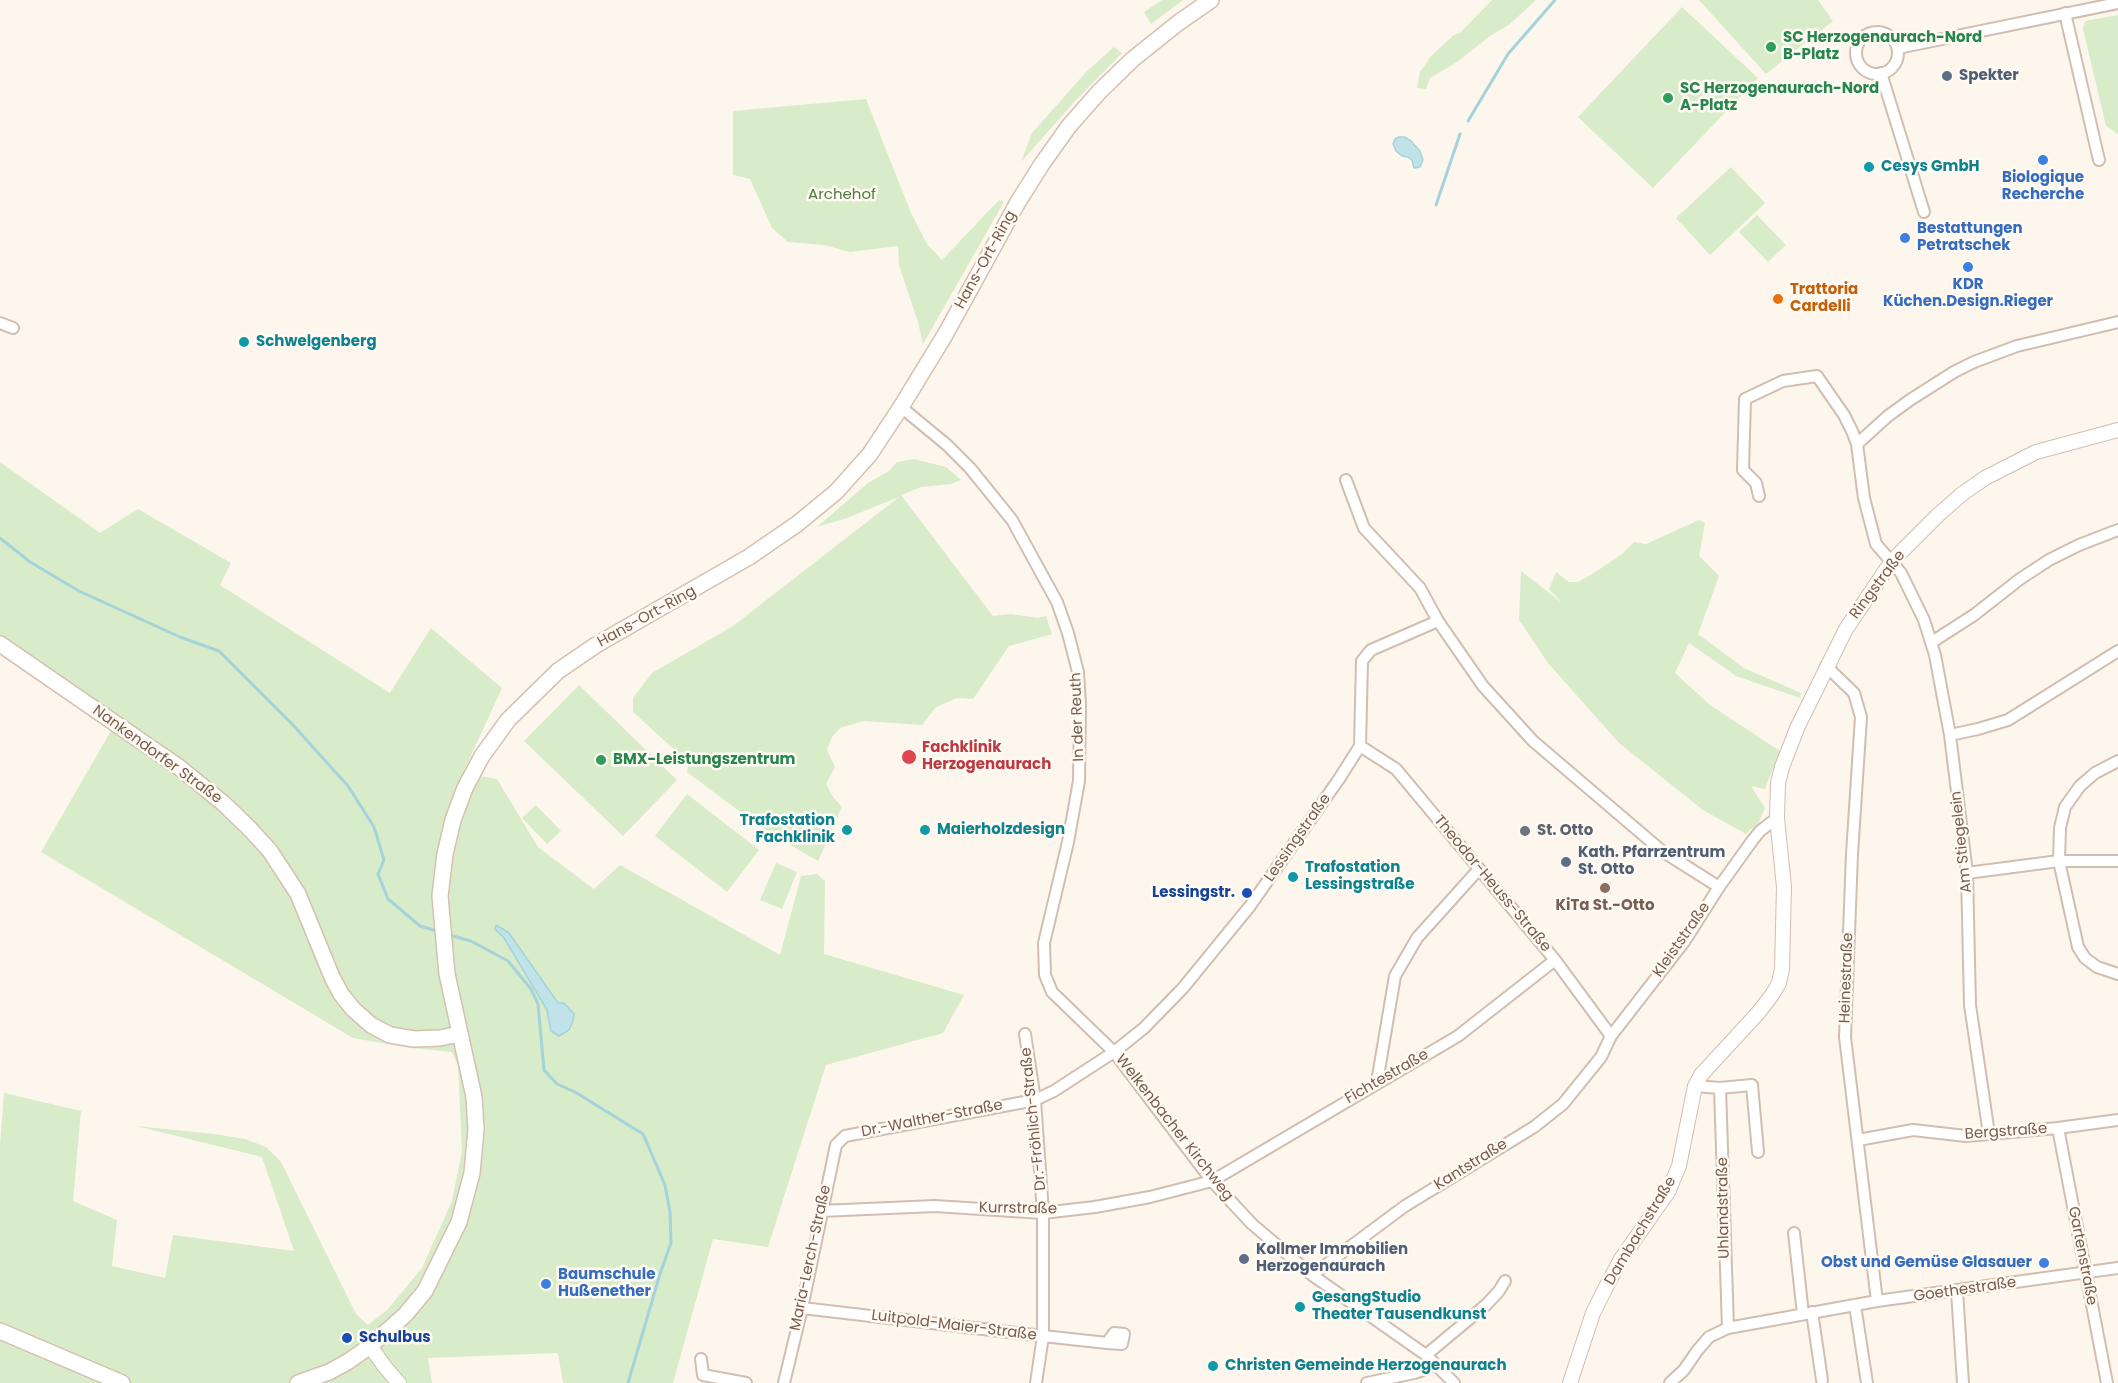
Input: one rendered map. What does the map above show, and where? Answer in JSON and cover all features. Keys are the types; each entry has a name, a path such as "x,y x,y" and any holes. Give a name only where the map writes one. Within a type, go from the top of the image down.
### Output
{"main road":[{"name":"Hans-Ort-Ring","path":"298,1383 329,1372 370,1346 405,1315 425,1291 459,1222 468,1192 476,1129 474,1097 447,974 440,896 445,854 453,820 465,788 482,756 508,720 558,671 596,645 731,568 797,524 836,492 870,454 901,407 945,335 1018,202 1069,126 1133,59 1211,0"},
{"name":"Nankendorfer Straße","path":"0,644 180,768 223,803 250,829 270,851 298,894 329,971 352,1009 371,1025 390,1035 414,1039 440,1038 459,1034"},
{"path":"0,1331 122,1383"}],"street":[{"path":"1898,48 2118,3"},
{"path":"2065,13 2099,160"},
{"path":"1877,32 1890,36 1898,48 1896,62 1892,68 1881,74 1873,73 1862,67 1856,56 1858,43 1865,36 1877,32"},
{"path":"1881,74 1924,212"},
{"path":"0,322 13,328"},
{"path":"1857,444 1910,400 1974,362 2017,346 2118,322"},
{"name":"Am Stiegelein","path":"1759,496 1756,483 1743,470 1745,399 1783,381 1817,376 1844,415 1857,444 1864,498 1876,544 1901,573 1932,642 1950,735 1967,873 1970,1005 1989,1134"},
{"name":"In der Reuth","path":"901,407 962,460 1012,520 1057,602 1078,672 1079,781 1068,842 1044,944 1045,975"},
{"name":"Ringstraße","path":"1777,818 1778,783 1798,726 1846,629 1892,561 1938,515 1985,478 2036,452 2118,430"},
{"path":"1346,480 1364,528 1420,588 1438,621 1483,686 1533,741 1662,851 1719,887"},
{"path":"1932,642 1974,615 2020,579 2049,560 2118,530"},
{"path":"1360,746 1362,661 1371,650 1438,621"},
{"path":"1950,735 2008,720 2118,651"},
{"name":"Heinestraße","path":"1826,666 1854,693 1861,717 1852,854 1845,1037 1877,1301"},
{"name":"Theodor-Heuss-Straße","path":"1360,746 1396,769 1555,960 1611,1036"},
{"name":"Lessingstraße","path":"1114,1052 1163,1010 1214,953 1290,850 1360,746"},
{"path":"2118,761 2095,773 2080,786 2065,807 2060,828 2059,861 2078,946 2085,958 2097,967 2118,974"},
{"name":"Kleiststraße","path":"1611,1036 1684,942 1719,887 1760,831 1777,818"},
{"name":"Dambachstraße","path":"1570,1383 1593,1313 1621,1259 1668,1192 1679,1166 1695,1086 1711,1063 1758,1013 1779,983 1782,969 1784,887 1777,818"},
{"path":"1967,873 2059,861 2118,861"},
{"path":"1377,1082 1395,976 1417,938 1479,869"},
{"name":"Fichtestraße","path":"1212,1181 1458,1036 1555,960"},
{"name":"Welkenbacher Kirchweg","path":"1045,975 1052,992 1114,1052 1212,1181 1252,1224 1312,1275 1430,1359 1454,1383"},
{"name":"Dr.-Fröhlich-Straße","path":"1025,1034 1035,1100 1043,1213 1043,1336 1036,1383"},
{"name":"Kantstraße","path":"1312,1275 1405,1206 1534,1127 1563,1104 1601,1057 1611,1036"},
{"name":"Dr.-Walther-Straße","path":"845,1136 1035,1100 1054,1091 1114,1052"},
{"path":"1695,1086 1720,1088 1752,1086 1758,1152"},
{"name":"Uhlandstraße","path":"1720,1088 1728,1328"},
{"name":"Bergstraße","path":"1858,1140 1913,1130 1966,1136 2118,1120"},
{"name":"Gartenstraße","path":"2058,1128 2107,1383"},
{"name":"Maria-Lerch-Straße","path":"784,1383 836,1145 845,1136"},
{"name":"Kurrstraße","path":"821,1211 935,1206 1043,1213 1150,1197 1212,1181"},
{"path":"1794,1233 1822,1380"},
{"name":"Goethestraße","path":"1670,1383 1684,1370 1709,1338 1728,1328 1877,1301 2118,1268"},
{"path":"1367,1383 1426,1369 1430,1359 1486,1305 1505,1281"},
{"path":"1958,1291 1963,1383"},
{"path":"1856,1305 1867,1383"},
{"name":"Luitpold-Maier-Straße","path":"802,1308 1107,1343"},
{"path":"370,1346 399,1383"},
{"path":"701,1359 703,1375 746,1383"}],"green space":[{"path":"1162,0 1183,0 1151,24 1144,12"},
{"path":"1492,0 1536,0 1510,24 1490,36 1457,62 1430,78 1426,89 1417,88 1420,72 1431,56 1454,35 1460,33"},
{"name":"SC Herzogenaurach-Nord B-Platz","path":"1699,0 1818,0 1833,21 1766,74"},
{"name":"SC Herzogenaurach-Nord A-Platz","path":"1682,7 1758,78 1653,188 1578,117"},
{"path":"2118,15 2118,134 2106,126 2083,29 2085,21"},
{"path":"1114,47 1122,53 1021,162 1032,133 1086,72"},
{"name":"Archehof","path":"866,99 911,213 927,244 942,260 999,200 1004,202 923,344 899,265 898,246 850,252 824,245 788,242 772,228 750,179 733,175 733,111"},
{"path":"1731,167 1765,203 1710,255 1676,218"},
{"path":"1757,215 1786,245 1768,262 1739,232"},
{"path":"914,459 946,467 961,480 951,484 921,487 901,495 993,616 1011,614 1038,618 1046,616 1052,634 1009,646 973,699 957,698 936,707 922,725 863,721 840,728 832,737 827,750 835,767 826,784 842,807 818,861 767,832 687,772 689,763 633,712 633,698 652,673 733,626 899,497 847,518 817,527 868,483 889,471 897,462"},
{"path":"0,462 100,533 138,509 231,563 220,585 390,693 431,628 502,688 463,773 497,779 538,847 594,889 620,865 780,955 801,876 817,874 825,881 824,954 964,995 943,1033 826,1065 768,1247 713,1239 673,1383 563,1383 558,1353 428,1358 432,1383 0,1383 0,1146 4,1093 81,1111 73,1201 117,1220 112,1266 165,1278 173,1235 294,1251 262,1157 136,1126 245,1139 266,1147 281,1162 356,1314 368,1325 387,1310 422,1268 452,1201 462,1151 458,1066 452,1052 353,1038 41,852 112,729 0,650"},
{"path":"1699,520 1705,523 1699,556 1719,576 1698,634 1744,668 1801,693 1800,698 1736,676 1689,643 1675,673 1710,705 1780,751 1765,789 1751,786 1765,808 1759,822 1746,834 1703,810 1619,743 1548,663 1519,620 1521,571 1562,603 1549,589 1556,572 1569,582 1578,582 1622,554 1634,542 1646,544"},
{"name":"BMX-Leistungszentrum","path":"579,685 677,780 623,836 524,741"},
{"path":"687,794 759,850 727,892 655,836"},
{"path":"536,805 561,831 547,844 522,818"},
{"path":"776,863 797,872 782,909 760,900"}],"water":[{"path":"1399,137 1411,141 1420,151 1423,160 1420,167 1414,168 1412,160 1396,151 1393,144"},
{"path":"496,925 509,933 558,1003 564,1003 574,1014 569,1030 559,1036 551,1031 547,1010 504,938 495,929"}],"waterway":[{"path":"1468,121 1508,54 1555,0"},
{"path":"1436,205 1460,134"},
{"path":"0,538 30,562 79,591 180,637 219,651 293,725 348,786 374,827 384,860 378,874 388,899 420,926 437,931"},
{"path":"449,935 471,941 508,961 531,989 538,1004 544,1070 557,1084 575,1092 643,1134 665,1185 670,1212 671,1243 628,1383"}],"place":[{"name":"SC Herzogenaurach-Nord B-Platz","path":"1771,47"},
{"name":"Spekter","path":"1947,76"},
{"name":"SC Herzogenaurach-Nord A-Platz","path":"1668,98"},
{"name":"Biologique Recherche","path":"2043,160"},
{"name":"Cesys GmbH","path":"1869,167"},
{"name":"Bestattungen Petratschek","path":"1905,238"},
{"name":"KDR Küchen.Design.Rieger","path":"1968,267"},
{"name":"Trattoria Cardelli","path":"1778,299"},
{"name":"Schwelgenberg","path":"244,342"},
{"name":"Fachklinik Herzogenaurach","path":"909,757"},
{"name":"BMX-Leistungszentrum","path":"601,760"},
{"name":"Trafostation Fachklinik","path":"847,830"},
{"name":"Maierholzdesign","path":"925,830"},
{"name":"St. Otto","path":"1525,831"},
{"name":"Kath. Pfarrzentrum St. Otto","path":"1566,862"},
{"name":"Trafostation Lessingstraße","path":"1293,877"},
{"name":"KiTa St.-Otto","path":"1605,888"},
{"name":"Lessingstr.","path":"1247,893"},
{"name":"Kollmer Immobilien Herzogenaurach","path":"1244,1259"},
{"name":"Obst und Gemüse Glasauer","path":"2044,1263"},
{"name":"Baumschule Hußenether","path":"546,1284"},
{"name":"GesangStudio Theater Tausendkunst","path":"1300,1307"},
{"name":"Schulbus","path":"347,1338"},
{"name":"Christen Gemeinde Herzogenaurach","path":"1213,1366"}]}
